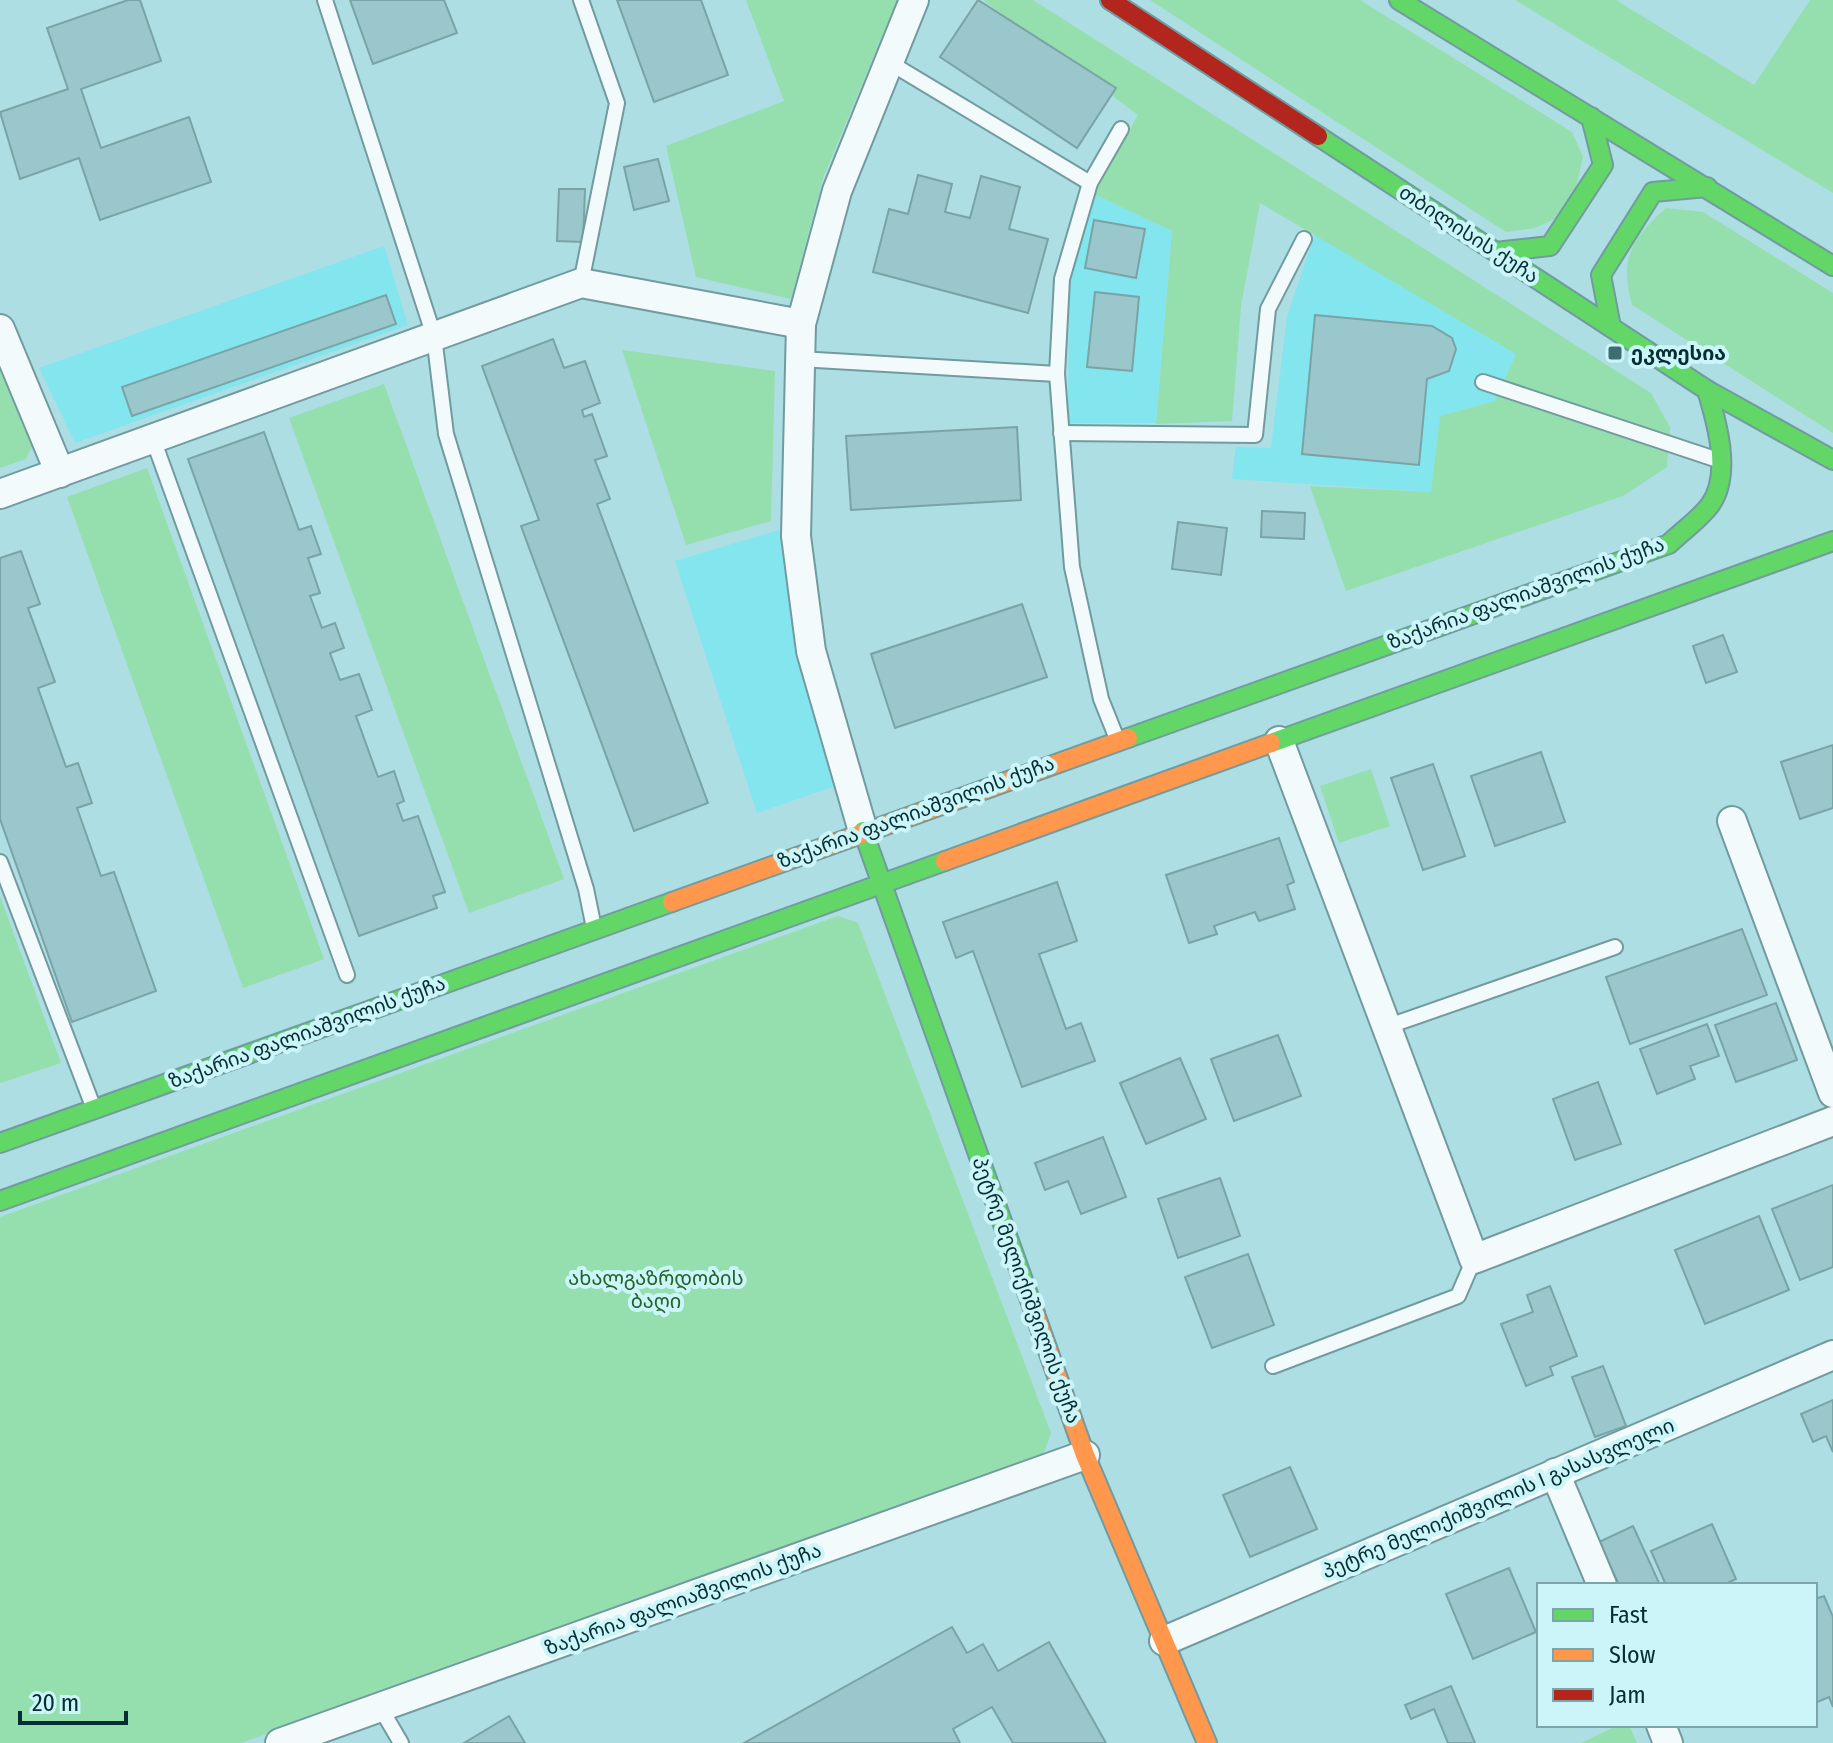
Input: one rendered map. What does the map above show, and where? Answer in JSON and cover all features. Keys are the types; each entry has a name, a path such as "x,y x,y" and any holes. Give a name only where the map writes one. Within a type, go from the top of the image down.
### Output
{"main road":[{"name":"თბილისის ქუჩა","path":"1110,0 1707,390 1833,460"},
{"path":"1399,0 1833,266"},
{"path":"1496,252 1550,246 1603,165 1591,117"},
{"path":"1611,327 1601,275 1653,192 1707,187"},
{"name":"ზაქარია ფალიაშვილის ქუჩა","path":"0,1143 1669,544 1713,503 1720,460 1719,427 1707,390"},
{"path":"0,1201 1832,543"},
{"name":"პეტრე მელიქიშვილის ქუჩა","path":"863,831 1085,1455 1207,1743"}],"street":[{"path":"863,831 811,651 797,551 801,324 837,191 914,0"},
{"path":"0,494 581,283 801,324"},
{"path":"0,329 60,473"},
{"path":"1279,741 1474,1259 1833,1121"},
{"path":"1732,821 1833,1093"},
{"name":"პეტრე მელიქიშვილის I გასასვლელი","path":"1164,1641 1833,1355"},
{"name":"ზაქარია ფალიაშვილის ქუჩა","path":"280,1743 1085,1455"},
{"path":"1555,1473 1601,1583"}],"lane":[{"path":"325,0 434,336 446,434 586,889 594,928"},
{"path":"581,0 617,103 581,283"},
{"path":"887,61 1090,183"},
{"path":"1118,740 1101,699 1072,567 1057,374 1062,279 1090,183 1121,129"},
{"path":"1061,433 1255,435 1268,309 1304,239"},
{"path":"799,359 1057,374"},
{"path":"1483,382 1720,460"},
{"path":"153,439 347,975"},
{"path":"0,862 94,1109"},
{"path":"1386,1027 1615,947"},
{"path":"1273,1366 1458,1296 1474,1259"},
{"path":"380,1707 401,1743"}],"shaded area":[{"path":"1094,194 1172,231 1156,423 1068,423 1069,281"},
{"path":"1315,234 1516,354 1495,401 1440,416 1431,492 1232,479 1236,447 1271,448 1287,316"},
{"path":"384,246 408,325 75,443 39,368"},
{"path":"779,530 801,667 838,785 757,813 675,561"}],"green space":[{"path":"746,0 897,0 823,178 791,299 696,277 666,146 784,101"},
{"path":"983,0 1033,0 1651,393 1670,427 1667,467 1623,496 1346,591 1310,486 1431,492 1440,416 1495,401 1516,354 1260,203 1241,306 1232,421 1156,424 1172,231 1094,194 1138,115"},
{"path":"1150,0 1360,0 1572,132 1583,157 1575,192 1561,216 1535,228 1506,232"},
{"path":"1515,0 1616,0 1754,85 1810,0 1833,0 1833,193"},
{"path":"1666,208 1703,212 1833,293 1833,433 1632,305 1627,274 1631,250 1644,230"},
{"path":"622,350 775,371 771,521 686,545"},
{"path":"0,351 37,435 26,459 0,468"},
{"path":"384,384 564,879 469,913 289,418"},
{"path":"147,468 324,959 243,988 67,497"},
{"path":"1371,769 1390,826 1339,843 1320,786"},
{"path":"0,896 61,1063 0,1083"},
{"name":"ახალგაზრდობის ბაღი","path":"838,916 858,923 1051,1433 1041,1461 241,1743 0,1743 0,1217"},
{"path":"1614,1727 1630,1727 1637,1743 1581,1743"}],"building":[{"path":"128,0 140,0 161,61 81,89 101,148 189,117 211,182 100,220 79,158 20,179 0,112 68,89 47,28"},
{"path":"350,0 444,0 457,33 373,64"},
{"path":"617,0 701,0 728,75 654,102"},
{"path":"978,0 1116,88 1077,148 940,57"},
{"path":"658,159 669,201 634,210 624,167"},
{"path":"918,175 952,184 945,212 970,218 981,176 1020,187 1009,229 1048,239 1028,313 873,272 889,209 908,214"},
{"path":"559,189 585,189 583,242 557,241"},
{"path":"1094,220 1145,229 1136,278 1085,268"},
{"path":"1095,292 1139,297 1132,371 1087,367"},
{"path":"386,295 396,324 132,416 122,387"},
{"path":"1315,315 1432,326 1452,338 1456,349 1449,371 1427,379 1419,465 1302,454"},
{"path":"553,339 564,368 585,361 600,403 582,410 584,417 592,414 607,456 595,460 610,499 597,504 708,803 634,831 521,526 539,520 482,366"},
{"path":"1017,427 1021,500 851,510 846,436"},
{"path":"264,432 299,530 311,526 321,554 308,558 320,593 310,596 322,628 335,623 344,648 330,653 340,680 359,674 372,710 356,716 378,777 394,771 404,801 397,804 403,821 418,816 445,892 433,896 437,908 359,936 188,459"},
{"path":"1262,511 1305,513 1304,539 1261,537"},
{"path":"1178,522 1227,528 1221,575 1172,569"},
{"path":"21,551 40,604 28,608 55,682 38,688 66,767 78,763 92,803 77,808 101,876 114,872 156,991 72,1022 0,819 0,558"},
{"path":"1022,604 1047,677 895,728 871,654"},
{"path":"1723,635 1737,672 1706,683 1693,646"},
{"path":"1833,745 1833,808 1800,819 1781,762"},
{"path":"1541,752 1565,822 1495,846 1471,776"},
{"path":"1433,764 1465,856 1423,870 1391,778"},
{"path":"1279,838 1294,882 1287,885 1295,909 1259,921 1255,912 1214,926 1217,934 1189,943 1166,875"},
{"path":"1057,882 1077,941 1039,954 1066,1029 1081,1023 1095,1061 1022,1087 973,951 956,958 943,922"},
{"path":"1742,929 1767,995 1630,1044 1606,977"},
{"path":"1776,1003 1797,1060 1736,1082 1715,1025"},
{"path":"1707,1024 1719,1056 1690,1066 1695,1079 1657,1094 1640,1049"},
{"path":"1278,1035 1301,1096 1234,1121 1211,1059"},
{"path":"1180,1058 1206,1119 1146,1144 1120,1083"},
{"path":"1598,1082 1621,1144 1575,1160 1553,1099"},
{"path":"1103,1137 1126,1197 1081,1214 1068,1181 1045,1190 1035,1163"},
{"path":"1220,1178 1240,1236 1178,1258 1158,1199"},
{"path":"1833,1185 1833,1267 1800,1280 1772,1209"},
{"path":"1759,1216 1789,1290 1705,1324 1675,1250"},
{"path":"1248,1254 1274,1325 1212,1348 1185,1277"},
{"path":"1550,1286 1577,1356 1550,1367 1553,1375 1526,1386 1501,1324 1533,1312 1527,1295"},
{"path":"1603,1366 1626,1426 1595,1437 1572,1377"},
{"path":"1833,1400 1833,1452 1826,1436 1813,1442 1801,1414"},
{"path":"1290,1467 1317,1529 1250,1557 1223,1495"},
{"path":"1712,1524 1736,1579 1727,1583 1665,1583 1651,1551"},
{"path":"1633,1526 1659,1583 1618,1583 1599,1542"},
{"path":"1509,1568 1536,1632 1473,1659 1446,1594"},
{"path":"1824,1596 1833,1617 1833,1707 1829,1697 1817,1702 1817,1598"},
{"path":"952,1627 967,1653 983,1644 998,1671 1049,1642 1106,1743 1013,1743 992,1707 953,1729 960,1743 744,1743"},
{"path":"1451,1686 1475,1743 1448,1743 1434,1709 1411,1719 1405,1705"},
{"path":"509,1716 525,1743 464,1743"}],"traffic: fast":[{"path":"1399,0 1833,266"},
{"path":"1496,252 1550,246 1603,165 1591,117"},
{"path":"1318,136 1707,390 1833,460"},
{"path":"1611,327 1601,275 1653,192 1707,187"},
{"path":"1128,738 1669,544 1696,521 1717,493 1720,449 1707,390"},
{"path":"1271,743 1833,541"},
{"path":"863,831 1035,1314"},
{"path":"0,1201 945,861"},
{"path":"0,1143 672,902"}],"traffic: slow":[{"path":"672,902 1128,738"},
{"path":"945,861 1271,743"},
{"path":"1035,1314 1085,1455 1207,1743"}],"traffic: jam":[{"path":"1110,0 1318,136"}],"place":[{"name":"ეკლესია","path":"1615,353"}]}
